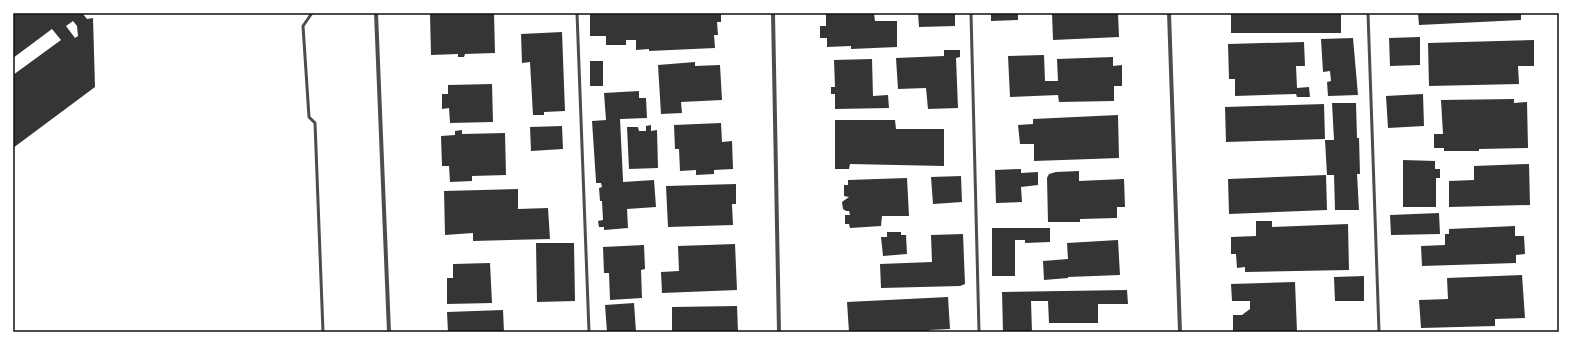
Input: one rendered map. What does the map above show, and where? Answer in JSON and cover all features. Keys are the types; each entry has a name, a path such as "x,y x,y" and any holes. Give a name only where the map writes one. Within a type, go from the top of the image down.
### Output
{"street":[{"path":"376,13 389,332"},
{"path":"773,13 779,332"},
{"path":"1169,13 1180,332"}],"lane":[{"path":"312,13 303,26 309,117 315,123 323,332"},
{"path":"577,13 589,332"},
{"path":"971,13 979,332"},
{"path":"1368,13 1380,332"}],"building":[{"path":"13,13 86,13 83,14 87,19 93,18 95,87 13,148 13,75 61,40 52,29 13,58","holes":["73,21 77,26 78,36 75,38 66,26"]},
{"path":"494,13 495,53 465,54 464,57 458,57 458,54 431,55 430,14"},
{"path":"590,13 721,13 721,22 717,22 718,35 714,35 715,48 649,51 649,49 636,50 636,40 626,40 626,45 606,45 606,36 590,36"},
{"path":"826,13 874,13 875,21 897,21 897,47 851,49 851,46 827,47 827,38 820,38 820,26 826,26"},
{"path":"918,13 955,13 955,26 919,27"},
{"path":"991,13 1018,13 1018,20 991,21"},
{"path":"1052,13 1118,13 1119,37 1053,40"},
{"path":"1231,13 1341,13 1341,33 1231,33"},
{"path":"1418,13 1521,13 1521,20 1419,25"},
{"path":"562,32 565,111 544,112 544,115 533,115 530,62 522,63 521,34"},
{"path":"1420,37 1420,65 1390,66 1389,38"},
{"path":"1353,38 1358,95 1328,96 1327,82 1331,81 1330,71 1323,72 1321,39"},
{"path":"1534,40 1534,66 1518,66 1519,84 1429,86 1428,43"},
{"path":"1304,42 1305,66 1296,66 1297,88 1309,87 1310,97 1297,97 1296,94 1235,96 1235,79 1229,79 1228,44"},
{"path":"944,50 960,50 960,57 956,58 958,108 928,109 926,88 898,89 896,58 944,56"},
{"path":"1044,55 1045,81 1058,81 1057,59 1113,57 1113,66 1122,65 1122,86 1114,86 1114,101 1059,102 1058,95 1010,97 1008,56"},
{"path":"872,59 873,96 888,95 889,108 835,109 835,94 831,94 831,87 835,87 834,60"},
{"path":"590,61 603,61 603,86 590,86"},
{"path":"695,62 695,66 720,65 722,100 681,102 682,113 661,114 658,65"},
{"path":"492,84 493,122 450,123 449,108 442,109 442,94 448,94 448,85"},
{"path":"639,91 639,98 646,98 647,118 620,119 623,182 654,180 656,207 627,209 628,228 604,230 604,227 599,227 598,221 603,220 602,201 600,201 599,188 602,187 601,183 596,183 592,121 606,120 604,93"},
{"path":"1423,94 1424,126 1388,128 1386,96"},
{"path":"1514,99 1514,103 1527,102 1528,148 1479,149 1479,151 1444,151 1444,148 1434,148 1434,134 1443,134 1441,100"},
{"path":"1332,103 1356,103 1357,138 1359,138 1360,174 1357,174 1359,210 1335,210 1334,175 1327,175 1325,140 1334,140"},
{"path":"1324,104 1325,139 1226,142 1225,107"},
{"path":"1118,115 1119,158 1034,161 1034,144 1020,144 1018,125 1033,124 1033,119"},
{"path":"835,120 895,120 896,129 944,129 944,166 850,164 849,169 835,169"},
{"path":"721,123 722,142 732,141 733,169 714,170 714,174 696,175 696,170 680,171 679,149 675,149 674,125"},
{"path":"651,125 651,131 657,130 658,168 629,169 627,127 638,127 639,131 646,131 646,126"},
{"path":"562,126 563,149 531,151 530,127"},
{"path":"462,130 462,134 505,133 506,175 472,176 472,181 450,182 449,166 442,166 441,136 455,135 455,131"},
{"path":"1403,160 1435,161 1435,169 1440,169 1440,178 1436,178 1436,207 1403,207"},
{"path":"1529,164 1530,205 1449,207 1449,181 1474,180 1474,166"},
{"path":"1021,169 1021,173 1038,172 1038,185 1021,187 1022,202 996,203 995,170"},
{"path":"1079,171 1079,181 1124,179 1125,207 1117,207 1117,218 1080,219 1080,222 1048,222 1047,178 1049,174 1056,172"},
{"path":"1326,175 1327,210 1229,214 1228,179"},
{"path":"961,176 962,202 933,204 931,177"},
{"path":"907,178 909,216 882,216 881,226 850,228 849,224 845,224 845,215 850,215 849,211 843,209 842,202 849,197 844,196 844,185 848,185 848,180"},
{"path":"736,184 736,204 732,204 733,225 668,227 666,186"},
{"path":"518,189 518,209 548,208 550,239 473,241 473,233 445,235 444,191"},
{"path":"1439,213 1440,234 1391,235 1390,215"},
{"path":"1256,221 1272,221 1272,227 1348,224 1349,270 1245,272 1245,267 1237,268 1236,254 1231,254 1231,237 1256,236"},
{"path":"1515,226 1515,236 1524,236 1525,254 1516,255 1516,263 1422,266 1421,246 1445,245 1445,234 1449,234 1449,229"},
{"path":"992,228 1050,228 1050,242 1025,243 1025,240 1015,240 1015,276 992,276"},
{"path":"887,232 901,232 901,235 906,235 907,254 883,256 881,237 887,237"},
{"path":"963,234 965,284 960,286 881,288 880,264 932,262 931,235"},
{"path":"1118,240 1120,275 1068,277 1044,280 1043,261 1068,259 1067,243"},
{"path":"536,243 574,243 575,301 537,302"},
{"path":"735,244 737,290 662,293 661,272 679,271 678,246"},
{"path":"644,245 645,269 641,270 642,298 610,300 609,273 604,273 603,247"},
{"path":"490,263 492,303 447,304 447,278 453,278 453,264"},
{"path":"1522,275 1525,318 1495,319 1495,326 1421,328 1419,300 1448,299 1447,278"},
{"path":"1364,276 1364,301 1335,301 1334,277"},
{"path":"1295,282 1297,332 1233,332 1233,315 1242,315 1250,309 1250,301 1232,301 1231,284"},
{"path":"1127,290 1128,304 1098,304 1098,323 1049,323 1048,301 1031,301 1032,332 1003,332 1002,292"},
{"path":"948,297 950,329 929,330 929,332 849,332 847,302"},
{"path":"634,303 636,332 607,332 605,305"},
{"path":"737,306 738,332 672,332 672,307"},
{"path":"503,310 504,332 448,332 447,312"}]}
